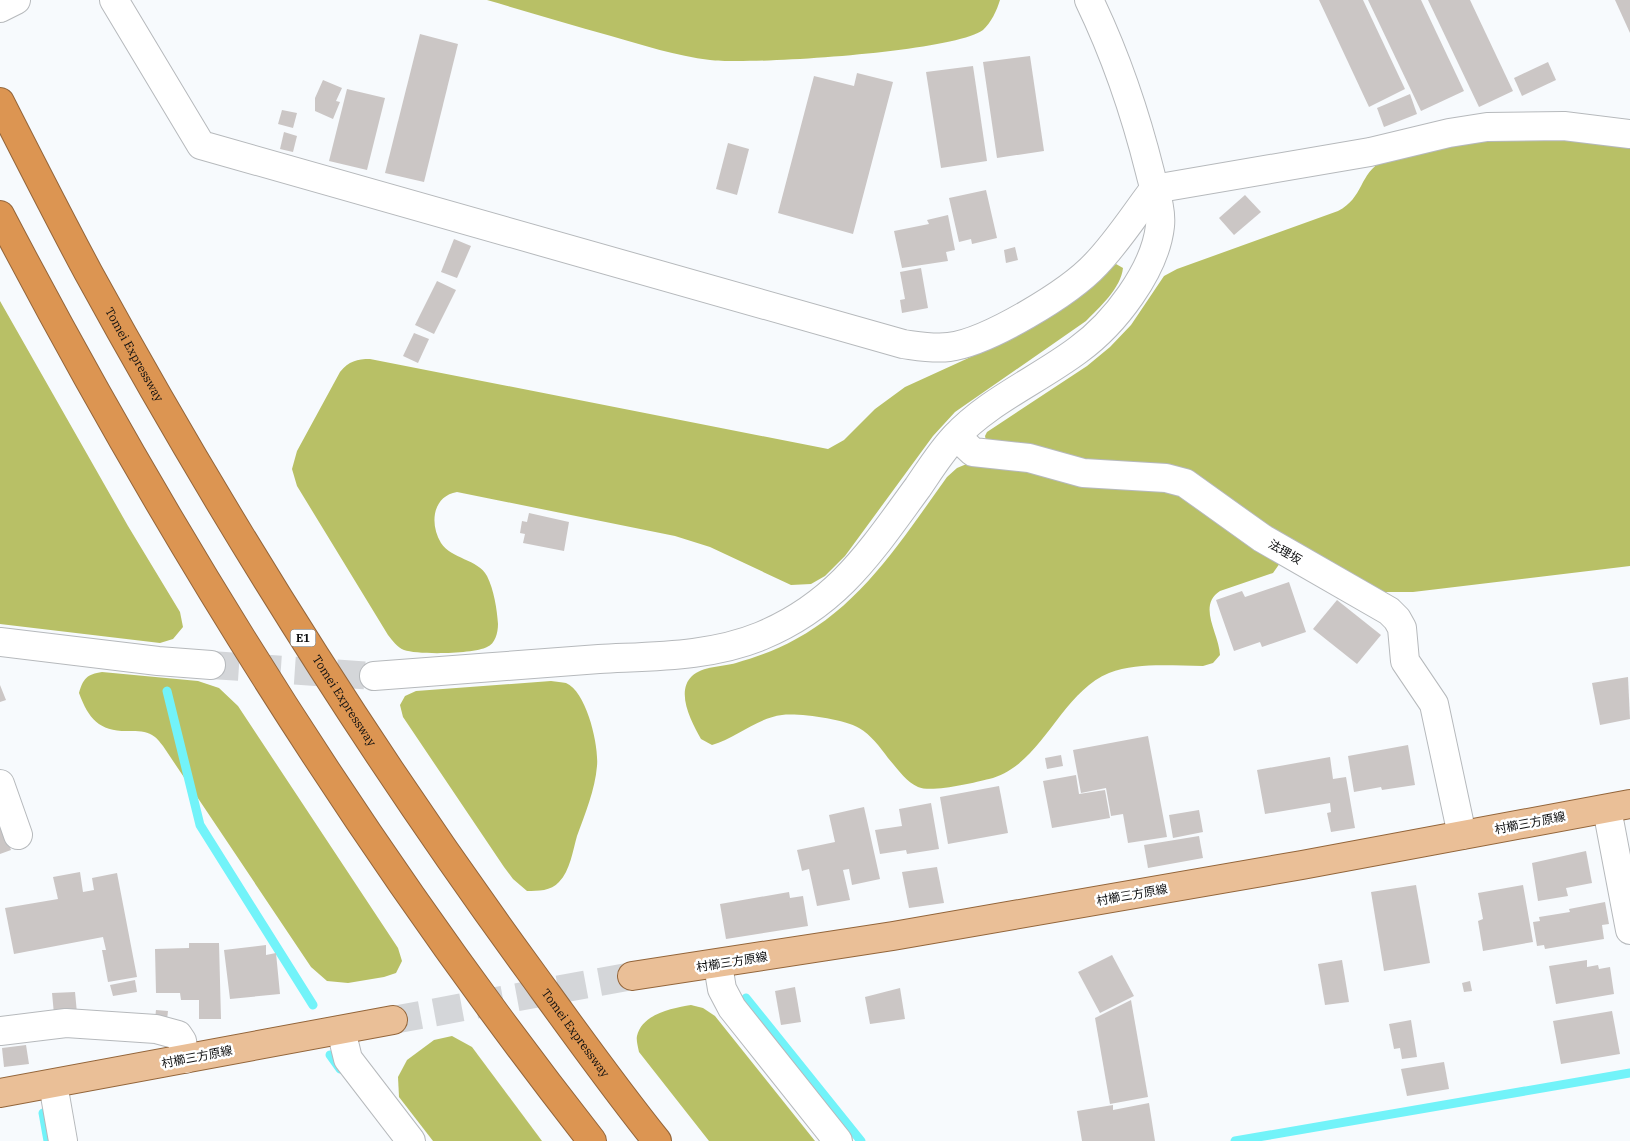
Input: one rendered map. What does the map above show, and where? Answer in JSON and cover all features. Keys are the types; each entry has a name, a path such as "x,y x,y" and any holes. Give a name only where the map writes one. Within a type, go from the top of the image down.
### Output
{"highway":[{"name":"Tomei Expressway","path":"0,102 88,272 206,478 330,681 471,890 624,1099 657,1141"},
{"path":"0,215 44,298 157,497 285,707 425,917 592,1141"}],"main road":[{"name":"村櫛三方原線","path":"632,976 922,931 1618,806"},
{"name":"村櫛三方原線","path":"0,1094 393,1020"}],"street":[{"path":"0,8 16,0"},
{"path":"114,0 201,145 903,344 926,348 948,347 970,342 991,333 1056,296 1095,265 1154,189 1370,152 1449,133 1487,127 1564,126 1630,134"},
{"path":"374,676 700,652 759,636 813,608 858,568 956,436 979,416 1076,351 1098,334 1117,314 1133,291 1158,236 1160,212 1133,106 1116,60 1089,0"},
{"name":"法理坂","path":"956,436 973,452 1028,458 1083,473 1166,478 1185,483 1262,538 1389,611 1397,618 1402,628 1405,661 1434,704 1462,835"},
{"path":"0,642 158,661 211,664"},
{"path":"0,784 18,835"},
{"path":"1618,806 1630,930"},
{"path":"718,964 722,989 732,1008 838,1141"},
{"path":"0,1031 66,1023 156,1029 178,1035 185,1059"},
{"path":"342,1030 348,1059 411,1141"},
{"path":"53,1084 63,1141"}],"green space":[{"path":"487,0 1000,0 986,27 965,38 934,45 851,55 807,59 732,61 710,60 672,53"},
{"path":"1526,136 1630,145 1630,566 1413,592 1379,592 1254,523 1098,465 986,441 985,436 987,432 1087,366 1110,347 1131,325 1164,276 1177,269 1338,211 1353,199 1370,172 1383,161 1451,144"},
{"path":"1116,264 1123,268 1118,283 1097,310 1086,321 955,412 933,436 845,556 825,576 811,584 791,585 710,547 675,536 457,492 443,499 438,505 434,519 437,535 441,543 451,553 477,566 487,576 492,587 496,606 497,634 490,646 471,651 446,653 411,652 400,648 388,635 297,486 292,469 297,451 340,372 350,363 365,359 828,449 844,440 875,409 905,387 997,345 1063,307 1085,292"},
{"path":"0,301 128,526 180,612 183,627 173,639 160,643 0,624"},
{"path":"969,463 1173,488 1280,563 1273,573 1220,591 1213,597 1210,604 1210,612 1220,655 1213,663 1203,666 1167,665 1132,667 1109,673 1092,683 1077,696 1023,760 1007,772 989,779 942,788 924,789 918,787 905,778 875,742 859,728 821,717 782,715 764,720 712,745 701,739 693,725 685,699 687,683 692,676 702,670 736,663 774,650 820,624 862,588 898,546 947,477 957,468"},
{"path":"102,672 198,681 219,688 238,706 398,948 402,961 396,973 348,983 327,981 311,967 159,741 144,732 120,731 103,727 87,710 79,693 82,684 89,676"},
{"path":"551,681 566,683 573,688 586,708 596,746 596,775 566,872 556,885 548,889 527,891 513,879 504,867 403,717 400,705 405,696 416,691"},
{"path":"691,1005 703,1008 715,1016 815,1141 709,1141 639,1052 637,1042 640,1028 651,1017 667,1010"},
{"path":"452,1036 472,1047 542,1141 433,1141 399,1097 398,1077 407,1060 434,1040"}],"building":[{"path":"1319,0 1363,0 1405,89 1369,107"},
{"path":"1368,0 1421,0 1464,91 1421,111"},
{"path":"1428,0 1470,0 1513,91 1479,107"},
{"path":"1615,0 1630,0 1630,33"},
{"path":"420,34 458,44 424,182 385,173"},
{"path":"1030,56 1044,151 997,158 983,62"},
{"path":"1548,62 1556,80 1522,96 1514,78"},
{"path":"973,66 987,161 941,168 926,72"},
{"path":"857,73 893,82 853,234 778,213 814,76 854,86"},
{"path":"323,80 342,88 336,101 340,102 333,119 315,111 315,98"},
{"path":"347,89 385,98 367,170 329,161"},
{"path":"1410,94 1417,114 1384,127 1377,108"},
{"path":"282,110 297,113 293,128 278,124"},
{"path":"284,132 297,136 293,152 280,149"},
{"path":"728,143 749,149 737,195 716,189"},
{"path":"986,190 997,238 972,244 971,239 959,242 949,198"},
{"path":"1245,195 1261,212 1234,235 1219,218"},
{"path":"948,215 955,250 946,252 948,261 902,268 894,231 929,224 927,220"},
{"path":"454,239 471,246 457,278 441,272"},
{"path":"1015,247 1018,260 1006,263 1004,250"},
{"path":"921,268 928,308 902,313 900,300 905,299 900,272"},
{"path":"437,281 456,290 434,334 415,325"},
{"path":"414,333 429,339 418,363 403,356"},
{"path":"529,513 569,522 564,551 523,543 525,534 520,533 522,521 527,522"},
{"path":"1289,582 1306,632 1262,647 1260,642 1234,651 1216,600 1242,591 1245,597"},
{"path":"1337,600 1381,635 1357,664 1313,629"},
{"path":"1628,677 1630,719 1600,725 1592,683"},
{"path":"0,685 6,700 0,702"},
{"path":"1148,736 1167,837 1128,843 1123,814 1111,816 1106,788 1081,793 1073,750"},
{"path":"1408,745 1415,785 1382,790 1381,787 1354,792 1348,756"},
{"path":"1061,755 1063,766 1047,769 1045,758"},
{"path":"1330,757 1333,779 1346,777 1355,828 1331,832 1327,813 1331,812 1330,803 1265,814 1257,770"},
{"path":"1076,775 1079,794 1105,790 1110,818 1052,828 1043,781"},
{"path":"999,786 1008,833 948,844 940,797"},
{"path":"931,803 939,849 907,854 906,850 880,854 875,830 902,826 899,809"},
{"path":"864,807 880,879 852,885 849,869 843,870 850,900 817,906 809,869 802,871 797,850 835,842 829,815"},
{"path":"1199,810 1203,832 1173,838 1169,815"},
{"path":"0,819 11,850 0,854"},
{"path":"1199,836 1203,858 1148,868 1144,845"},
{"path":"1586,851 1592,883 1566,888 1568,896 1538,901 1532,863"},
{"path":"937,867 944,903 909,908 902,872"},
{"path":"80,872 83,892 94,890 92,878 117,873 137,977 108,982 102,950 106,950 103,937 14,954 5,908 58,899 53,877"},
{"path":"1416,885 1430,963 1384,971 1371,892"},
{"path":"1523,885 1533,942 1483,951 1478,921 1483,919 1478,893"},
{"path":"789,892 790,898 803,896 808,926 726,939 720,904"},
{"path":"1605,902 1609,924 1602,925 1604,939 1545,949 1544,945 1537,946 1533,922 1540,921 1539,917 1570,912 1569,909"},
{"path":"189,943 219,943 221,1019 199,1019 199,1000 181,1000 180,993 156,993 155,949 189,948"},
{"path":"266,945 266,955 276,953 280,994 230,999 224,950"},
{"path":"1112,955 1134,996 1100,1013 1078,972"},
{"path":"1342,960 1349,1002 1325,1005 1318,964"},
{"path":"1587,960 1587,967 1598,965 1599,969 1610,967 1614,994 1556,1004 1549,966"},
{"path":"135,980 137,992 113,996 110,985"},
{"path":"1470,981 1472,991 1464,992 1462,983"},
{"path":"795,987 801,1022 781,1025 775,991"},
{"path":"900,988 905,1019 870,1024 865,997"},
{"path":"75,992 77,1013 54,1014 52,993"},
{"path":"1131,1000 1148,1097 1110,1104 1095,1018"},
{"path":"156,1010 168,1011 167,1020 155,1019"},
{"path":"1612,1011 1620,1054 1561,1064 1553,1021"},
{"path":"1411,1020 1417,1057 1402,1059 1400,1048 1394,1049 1389,1024"},
{"path":"26,1045 29,1064 4,1067 2,1048"},
{"path":"1444,1062 1449,1089 1407,1096 1401,1069"},
{"path":"1149,1103 1155,1141 1082,1141 1077,1111 1113,1105 1113,1110"}],"waterway":[{"path":"167,691 200,825 313,1005"},
{"path":"746,998 861,1141"},
{"path":"330,1055 340,1069"},
{"path":"1235,1141 1630,1073"},
{"path":"43,1113 48,1141"}],"tunnel":[{"path":"211,665 374,676"},
{"path":"393,1020 632,976"}]}
